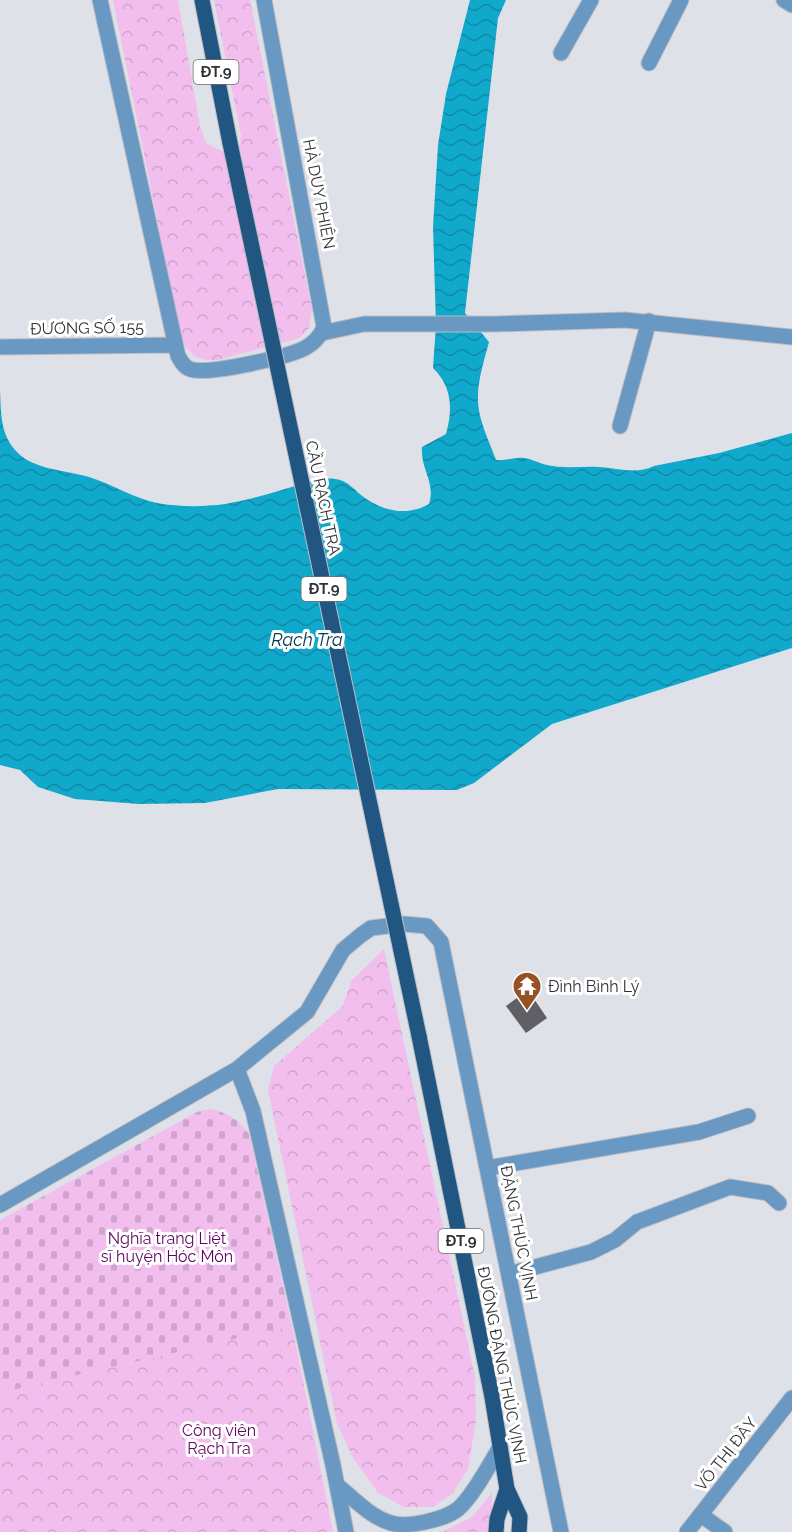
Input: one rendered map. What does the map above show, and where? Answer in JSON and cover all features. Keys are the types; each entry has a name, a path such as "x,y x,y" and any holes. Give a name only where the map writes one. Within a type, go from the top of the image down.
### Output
{"main road":[{"name":"CẦU RẠCH TRA","path":"202,0 230,143 419,1036"},
{"name":"ĐƯỜNG ĐẶNG THÚC VỊNH","path":"419,1036 490,1385 507,1489 521,1527"},
{"name":"ĐƯỜNG ĐẶNG THÚC VỊNH","path":"496,1532 497,1519 507,1489"}],"street":[{"path":"100,0 175,345 182,364 191,370 233,368 302,350 322,333 364,324 648,321 792,337"},
{"name":"HÀ DUY PHIÊN","path":"264,0 324,320 322,333"},
{"path":"561,53 591,0"},
{"path":"650,63 681,0"},
{"path":"784,0 792,5"},
{"path":"620,426 648,321"},
{"name":"ĐƯƠNG SỐ 155","path":"0,347 175,345"},
{"name":"ĐẶNG THÚC VỊNH","path":"237,1069 308,1012 343,950 366,931 371,928 404,924 428,926 441,942 561,1532"},
{"path":"0,1204 41,1183 237,1069 253,1111 346,1532"},
{"path":"488,1168 699,1132 748,1116"},
{"path":"509,1274 591,1252 615,1240 637,1222 730,1187 768,1193 779,1203"},
{"name":"VÕ THỊ ĐẦY","path":"687,1532 792,1398"},
{"path":"337,1485 365,1509 390,1523 412,1525 458,1509 482,1478 500,1447"},
{"path":"701,1515 725,1532"}],"green space":[{"path":"113,0 178,0 200,126 206,143 224,152 240,145 241,135 214,0 250,0 312,310 309,328 300,338 211,360 195,356 181,338"},
{"path":"384,949 475,1377 476,1420 468,1469 452,1494 433,1507 404,1507 378,1493 353,1458 337,1424 268,1090 274,1066 342,1007 352,980"},
{"name":"Nghĩa trang Liệt sĩ huyện Hóc Môn","path":"210,1109 232,1117 249,1134 292,1326 0,1393 0,1220 197,1112"},
{"name":"Công viên Rạch Tra","path":"292,1326 333,1532 0,1532 0,1393"},
{"path":"492,1493 492,1532 442,1532 472,1517"}],"water":[{"name":"Rạch Tra","path":"470,0 506,0 498,18 465,313 489,342 480,379 478,402 482,424 496,460 524,458 560,467 640,470 719,453 792,433 792,648 552,724 474,783 457,790 278,789 205,803 139,804 75,799 38,787 20,770 0,765 0,389 4,431 11,445 24,458 51,469 98,480 148,501 182,506 225,504 320,479 330,479 344,482 380,507 405,511 429,504 431,489 423,462 422,447 446,434 450,415 447,390 433,368 436,325 433,227 438,145 446,94"}],"building":[{"name":"Đình Bình Lý","path":"528,990 547,1018 526,1033 506,1006"}],"place":[{"name":"Đình Bình Lý","path":"527,1012"}]}
